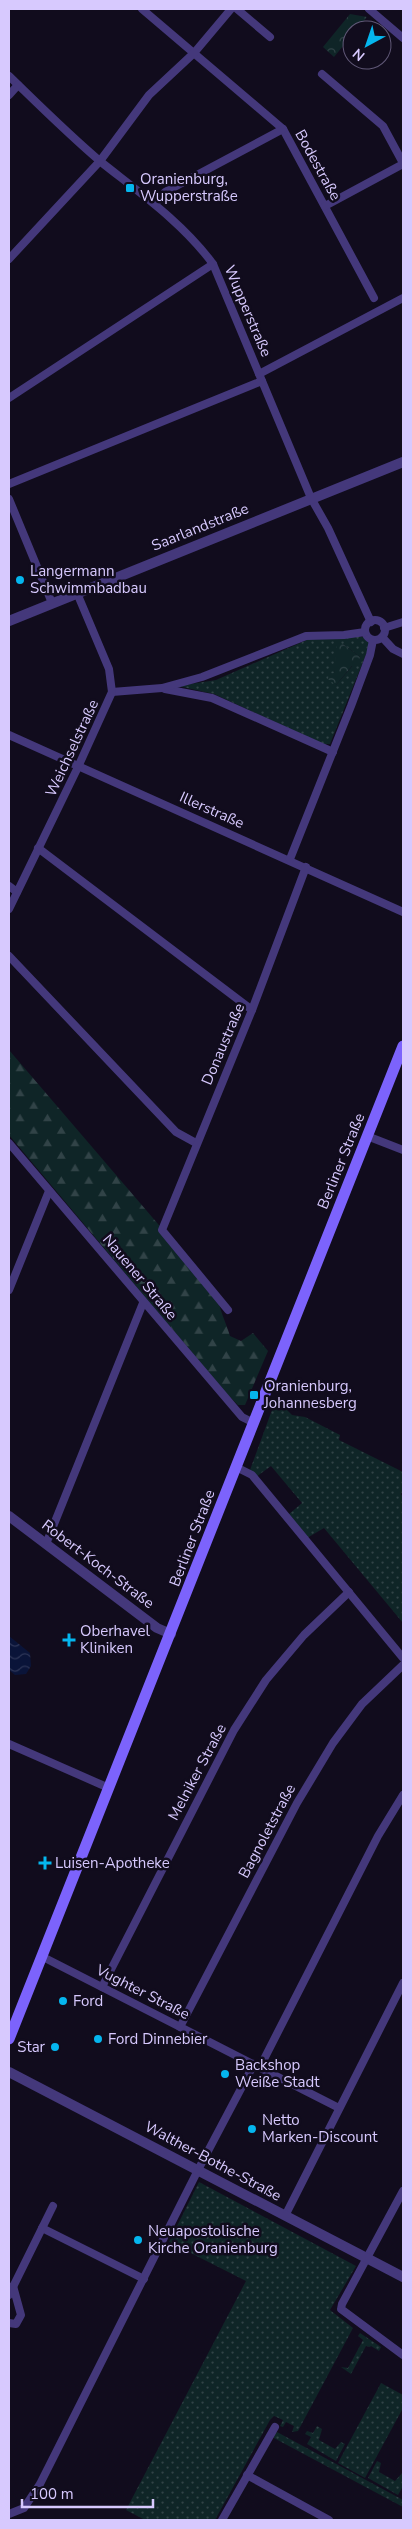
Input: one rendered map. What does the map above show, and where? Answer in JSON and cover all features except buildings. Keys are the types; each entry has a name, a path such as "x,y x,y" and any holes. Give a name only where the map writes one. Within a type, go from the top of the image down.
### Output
{"main road":[{"name":"Berliner Straße","path":"9,2039 403,1046"}],"street":[{"name":"Bodestraße","path":"142,9 283,129 374,298"},
{"path":"9,260 100,161 148,95 194,53 231,9"},
{"path":"237,9 270,37"},
{"path":"369,9 403,38"},
{"path":"322,74 382,126 403,164 325,206"},
{"name":"Wupperstraße","path":"9,76 100,161 155,204 205,253 213,264 311,498 328,528 371,622"},
{"path":"9,95 18,85"},
{"path":"155,204 165,192 283,129"},
{"path":"9,398 213,264"},
{"path":"9,484 261,378 403,298"},
{"name":"Saarlandstraße","path":"9,621 403,462"},
{"path":"9,500 52,604"},
{"name":"Weichselstraße","path":"9,909 112,692 109,669 78,593"},
{"path":"373,640 365,632 366,627 371,622 377,621 384,628"},
{"path":"384,628 403,622"},
{"path":"382,637 384,628"},
{"path":"112,692 162,688 202,677 306,636 344,635 365,632"},
{"path":"373,640 382,637"},
{"path":"382,637 393,648 403,654"},
{"path":"290,860 370,655 373,640"},
{"path":"162,688 212,698 333,752"},
{"name":"Illerstraße","path":"9,735 403,912"},
{"path":"38,848 252,1010"},
{"name":"Donaustraße","path":"228,1310 162,1230 252,1010 306,867"},
{"path":"9,886 17,892"},
{"path":"9,956 176,1132 196,1143"},
{"path":"367,1136 403,1150"},
{"name":"Nauener Straße","path":"9,1143 143,1303 242,1417 254,1422"},
{"path":"9,1290 50,1191"},
{"path":"46,1544 143,1303"},
{"path":"236,1467 252,1475 403,1658"},
{"name":"Robert-Koch-Straße","path":"9,1516 157,1628 171,1634"},
{"name":"Melniker Straße","path":"102,1987 234,1730 266,1680 304,1635 349,1592"},
{"name":"Bagnoletstraße","path":"180,2027 296,1803 333,1742 362,1704 403,1665"},
{"path":"9,1744 109,1788"},
{"path":"9,2514 24,2508 40,2484 198,2170 257,2066 378,1836 403,1796"},
{"name":"Vughter Straße","path":"41,1956 339,2108"},
{"path":"285,2216 403,1983"},
{"name":"Walther-Bothe-Straße","path":"9,2072 403,2277"},
{"path":"403,2191 342,2304 342,2309 403,2355"},
{"path":"9,2295 54,2206"},
{"path":"42,2228 144,2279"},
{"path":"9,2323 16,2324 21,2316 13,2286"},
{"path":"222,2520 275,2427"},
{"path":"247,2475 329,2520"}],"green space":[{"path":"350,14 367,17 364,20 345,20"},
{"path":"342,24 342,47 334,57 323,47"},
{"path":"366,637 371,642 330,744 323,744 214,694 178,686 216,680 309,639","holes":["343,644 360,657 336,685 334,673"]},
{"path":"338,644 343,644 360,657 356,666 352,666 336,685 328,679 329,674 334,673 336,659 334,653"},
{"path":"9,1050 218,1294 221,1310 230,1336 241,1341 253,1333 268,1351 245,1405 238,1405 227,1394 9,1135"},
{"path":"276,1399 292,1415 305,1417 340,1435 339,1440 403,1472 403,1491 401,1494 403,1497 403,1623 324,1528 307,1538 288,1515 302,1503 271,1466 256,1477 250,1470"},
{"path":"199,2182 356,2266 330,2310 353,2328 298,2431 292,2432 294,2426 286,2422 283,2427 280,2426 283,2420 274,2416 270,2420 215,2520 145,2520 126,2510 246,2281 169,2242"},
{"path":"360,2333 381,2347 379,2351 371,2346 366,2346 351,2374 341,2367 348,2368 363,2340 358,2336"},
{"path":"381,2383 403,2395 403,2408 365,2478 338,2463"},
{"path":"317,2426 322,2429 319,2440 335,2449 341,2442 345,2444 336,2461 307,2444 311,2437 305,2434 307,2431 313,2433"},
{"path":"277,2432 403,2500 403,2507 272,2437"},
{"path":"377,2461 381,2463 379,2472 395,2481 403,2472 403,2486 398,2495 368,2478"}],"water":[{"path":"9,1636 30,1653 31,1666 26,1674 15,1675 9,1670"}],"place":[{"name":"Oranienburg, Wupperstraße","path":"130,188"},
{"name":"Langermann Schwimmbadbau","path":"20,580"},
{"name":"Oranienburg, Johannesberg","path":"254,1395"},
{"name":"Oberhavel Kliniken","path":"69,1640"},
{"name":"Luisen-Apotheke","path":"45,1863"},
{"name":"Ford","path":"63,2001"},
{"name":"Ford Dinnebier","path":"98,2039"},
{"name":"Star","path":"55,2047"},
{"name":"Backshop Weiße Stadt","path":"225,2074"},
{"name":"Netto Marken-Discount","path":"252,2129"},
{"name":"Neuapostolische Kirche Oranienburg","path":"138,2240"}]}
